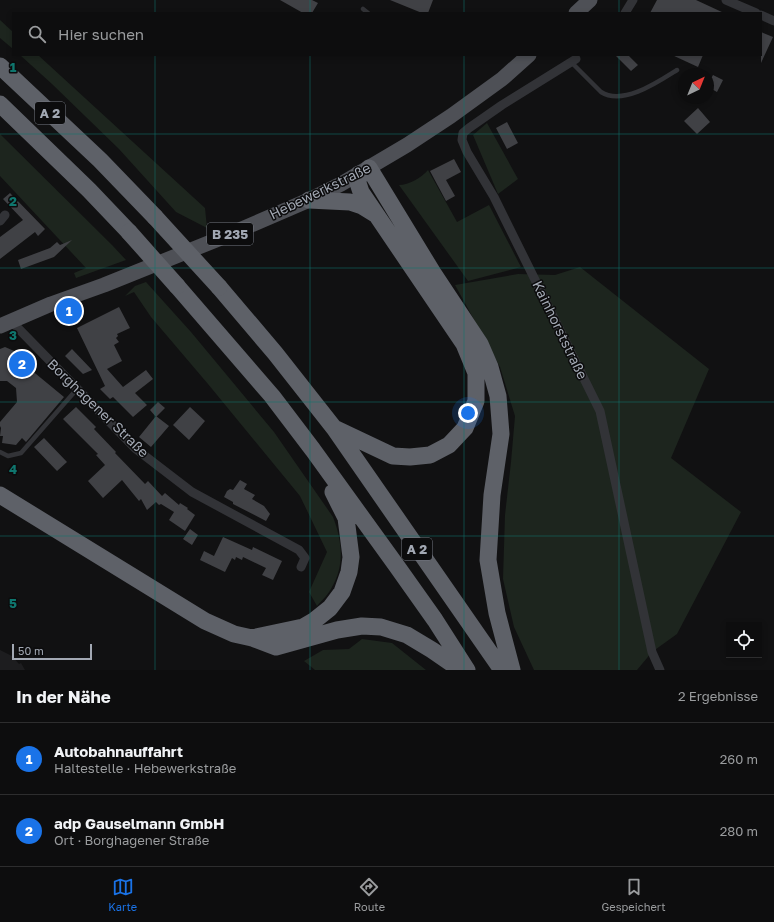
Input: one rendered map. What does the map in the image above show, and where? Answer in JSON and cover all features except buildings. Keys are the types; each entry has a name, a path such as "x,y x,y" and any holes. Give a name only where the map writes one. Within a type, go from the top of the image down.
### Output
{"highway":[{"name":"A 2","path":"0,66 100,160 155,217 219,287 275,353 334,428 502,670"},
{"name":"A 2","path":"0,104 89,190 129,232 272,396 396,565 435,620 467,670"},
{"path":"334,428 393,456 410,457 430,455 449,445 465,428 476,401 476,373 464,344 361,192 358,184 364,171"},
{"path":"364,171 480,344 490,367 498,396 501,434 492,495 488,560 497,613 512,670"},
{"path":"309,200 350,202 362,206 376,214"},
{"path":"252,638 303,627 315,620 330,608 342,592 349,572 351,557 346,518 313,450"},
{"path":"0,495 204,621 234,634 252,638 276,647 337,630 362,626 381,627 407,635 461,670"}],"main road":[{"path":"577,12 590,0"},
{"name":"Hebewerkstraße","path":"6,324 221,238 309,200 364,171 451,116 502,79 529,56"}],"street":[{"path":"626,12 633,0"},
{"path":"726,0 741,3 754,12"},
{"path":"762,15 774,21"},
{"name":"Kainhorststraße","path":"576,58 482,119 464,133 462,140 467,152 494,198 600,411 652,652 660,670"},
{"name":"Borghagener Straße","path":"6,324 77,389 136,449 192,492 299,550 305,558 301,567"}],"lane":[{"path":"363,9 367,12"},
{"path":"576,58 601,92 615,97 641,90 677,70"},
{"path":"0,452 8,456 21,452 77,389"}],"shaded area":[{"path":"0,20 12,31 12,48 0,38"},
{"path":"21,56 39,56 205,208 207,228 176,212 119,149"},
{"path":"487,123 518,179 498,194 473,135"},
{"path":"0,134 126,260 76,278 74,273 86,268 0,176"},
{"path":"428,170 457,222 489,205 521,267 468,281 399,185 407,184 415,180"},
{"path":"580,267 709,369 671,458 741,512 677,634 652,652 637,670 534,670 514,627 503,579 505,515 515,416 500,367 455,285 518,274 555,275"},
{"path":"146,282 191,332 274,432 333,517 340,543 341,552 339,570 331,590 317,606 309,592 327,552 300,496 151,317 134,292 125,296 135,286"},
{"path":"362,639 392,643 426,670 315,670 304,661 323,650 349,649"},
{"path":"0,650 12,656 19,664 21,663 25,670 0,670"}],"place":[{"name":"Autobahnauffahrt","path":"69,311"},
{"name":"adp Gauselmann GmbH","path":"22,364"}]}
